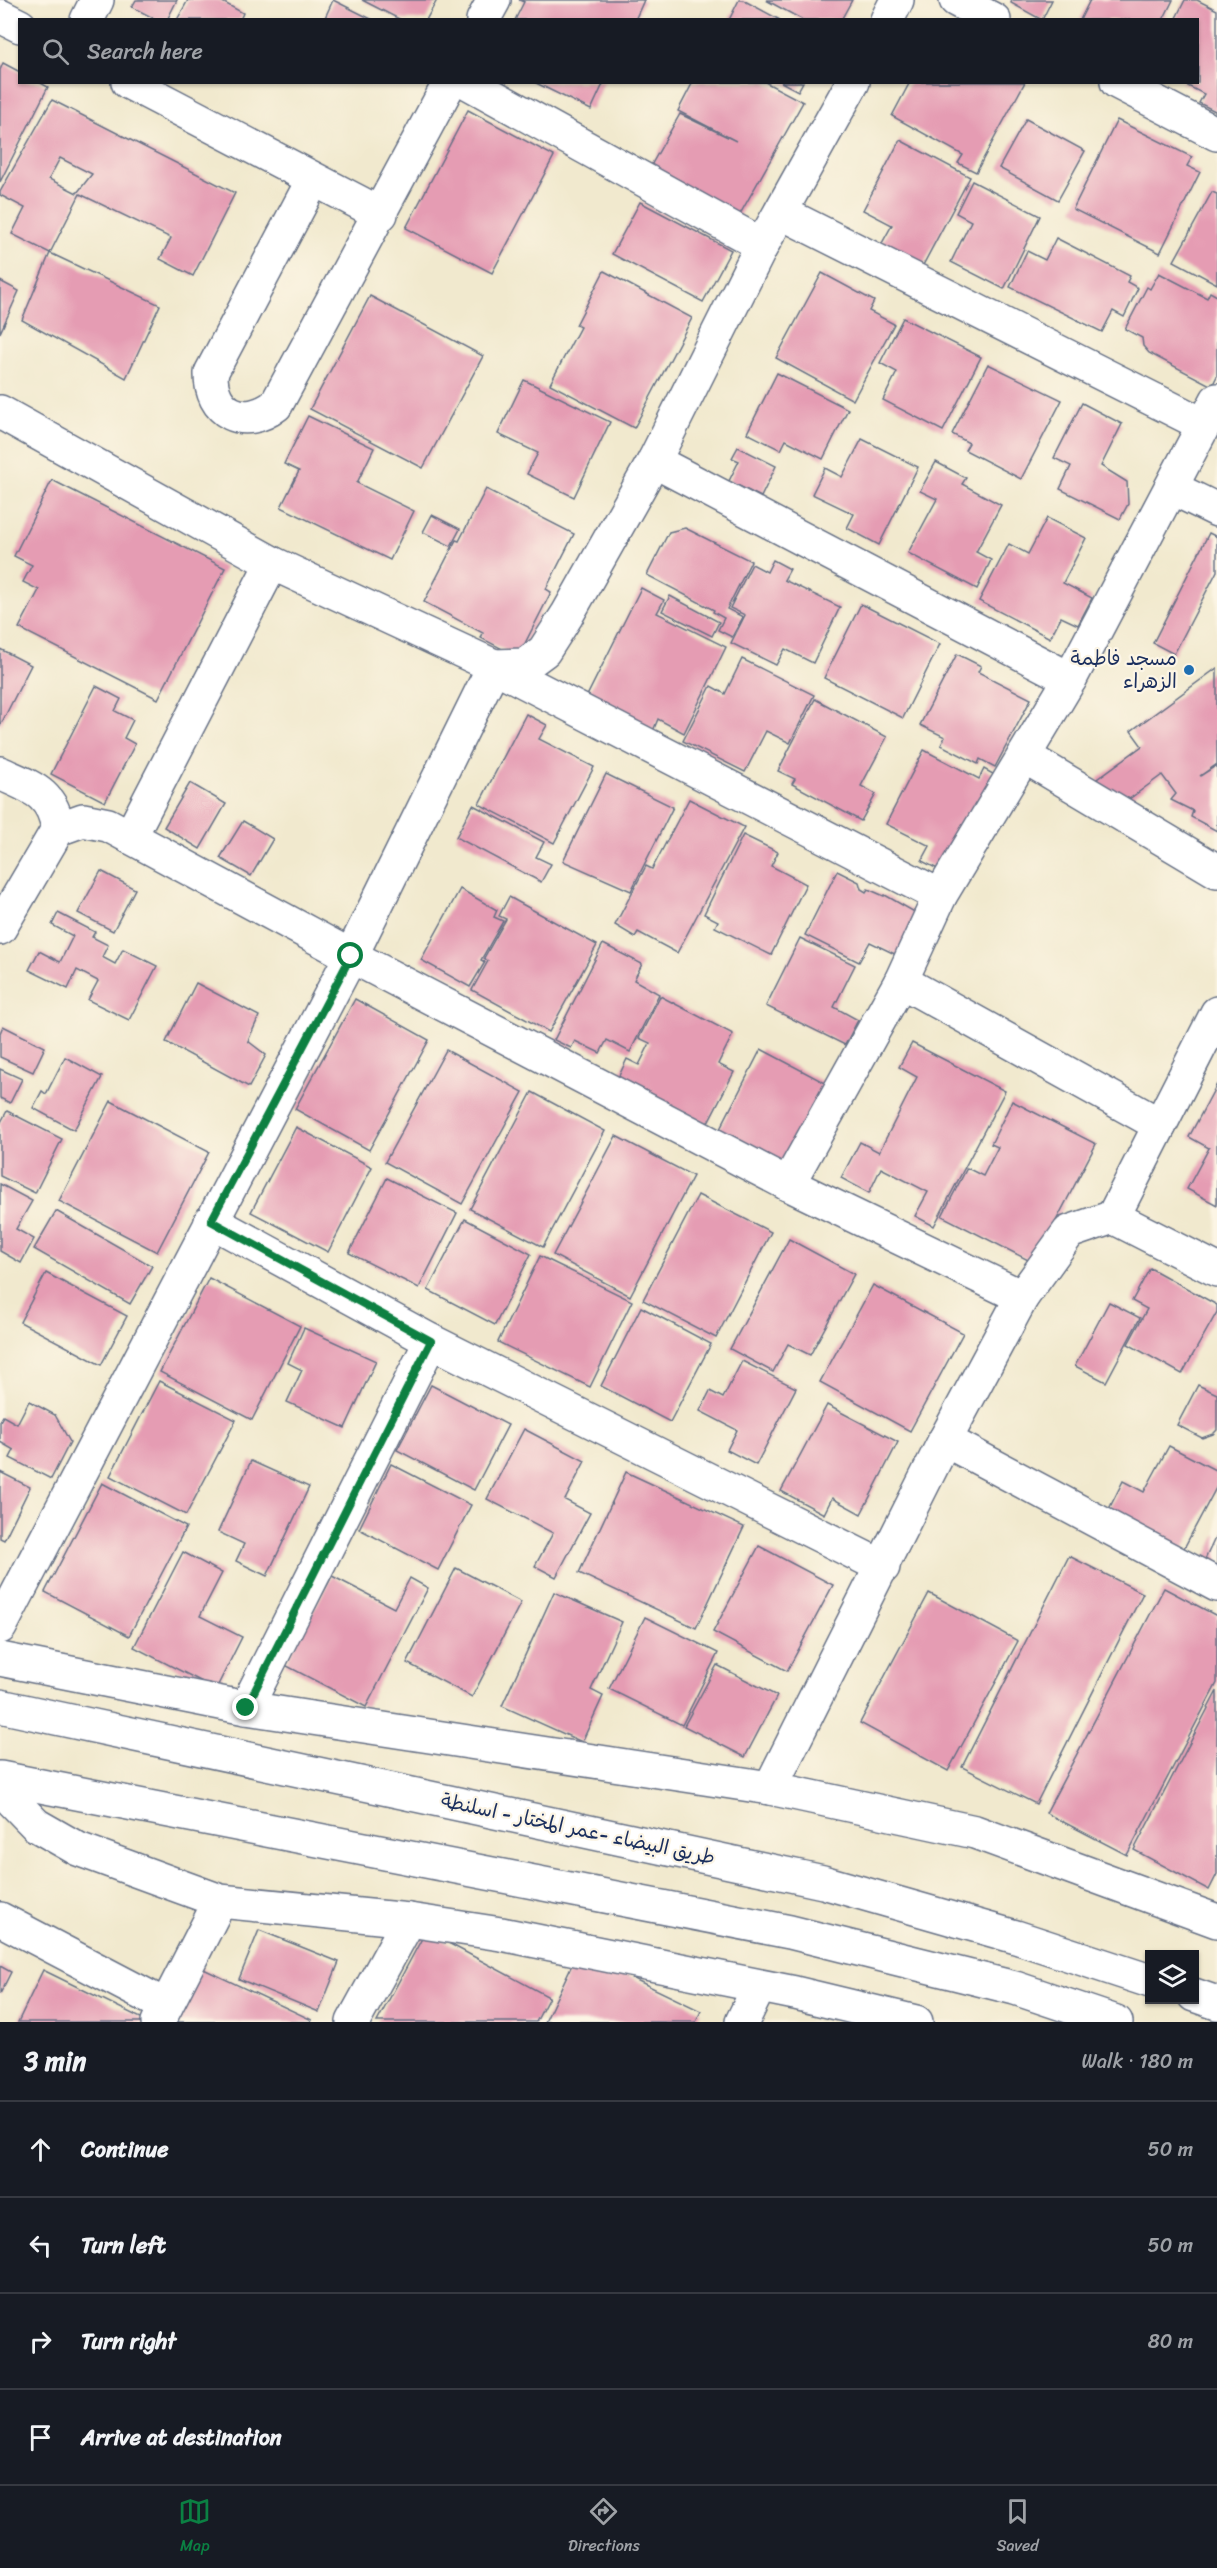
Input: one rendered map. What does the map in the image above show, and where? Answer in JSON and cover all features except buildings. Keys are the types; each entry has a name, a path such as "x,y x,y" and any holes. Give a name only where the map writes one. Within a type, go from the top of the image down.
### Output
{"street":[{"path":"88,18 97,0"},
{"path":"484,18 494,0"},
{"path":"888,18 897,0"},
{"path":"956,0 990,18"},
{"path":"0,16 18,25"},
{"path":"132,84 381,214"},
{"path":"313,180 211,373 214,397 231,414 255,417 276,405 381,214 449,84"},
{"path":"470,84 762,245"},
{"path":"494,666 525,665 544,651 567,615 654,461 762,245 782,213 852,84"},
{"path":"1121,84 1217,134"},
{"path":"782,213 1210,413 1071,679 940,896 901,981 788,1184"},
{"path":"0,412 272,563 494,666 940,896"},
{"path":"654,461 1071,679"},
{"path":"1172,488 1217,510"},
{"path":"130,837 272,563"},
{"path":"0,1627 351,956 494,666"},
{"path":"1024,756 1217,871"},
{"path":"0,773 42,794 51,803 58,829"},
{"path":"0,928 58,829 70,823 95,821 130,837 351,956 788,1184 1022,1297"},
{"path":"901,981 1160,1125"},
{"path":"770,1788 945,1440 1022,1297 1069,1232 1113,1217 1217,1013"},
{"path":"1113,1217 1217,1270"},
{"path":"211,1221 431,1341 883,1567"},
{"path":"246,1708 431,1341"},
{"path":"945,1440 1217,1585"},
{"path":"0,1659 246,1708 770,1788 975,1832 1217,1921"},
{"name":"طريق البيضاء -عمر المختار - اسلنطة","path":"0,1706 823,1882 1016,1937 1145,1980"},
{"path":"0,1778 790,1932 1016,1988 1116,2022"},
{"path":"0,1788 36,1825 78,1849 220,1900 409,1920 501,1934 795,1993 916,2022"},
{"path":"0,1919 162,2014 220,1900"},
{"path":"353,2022 409,1920"},
{"path":"742,2022 759,1987"},
{"path":"1199,1997 1217,2003"}],"place":[{"name":"مسجد فاطمة الزهراء","path":"1189,670"}],"route":[{"path":"246,1708 431,1341 211,1221 351,956"}]}
